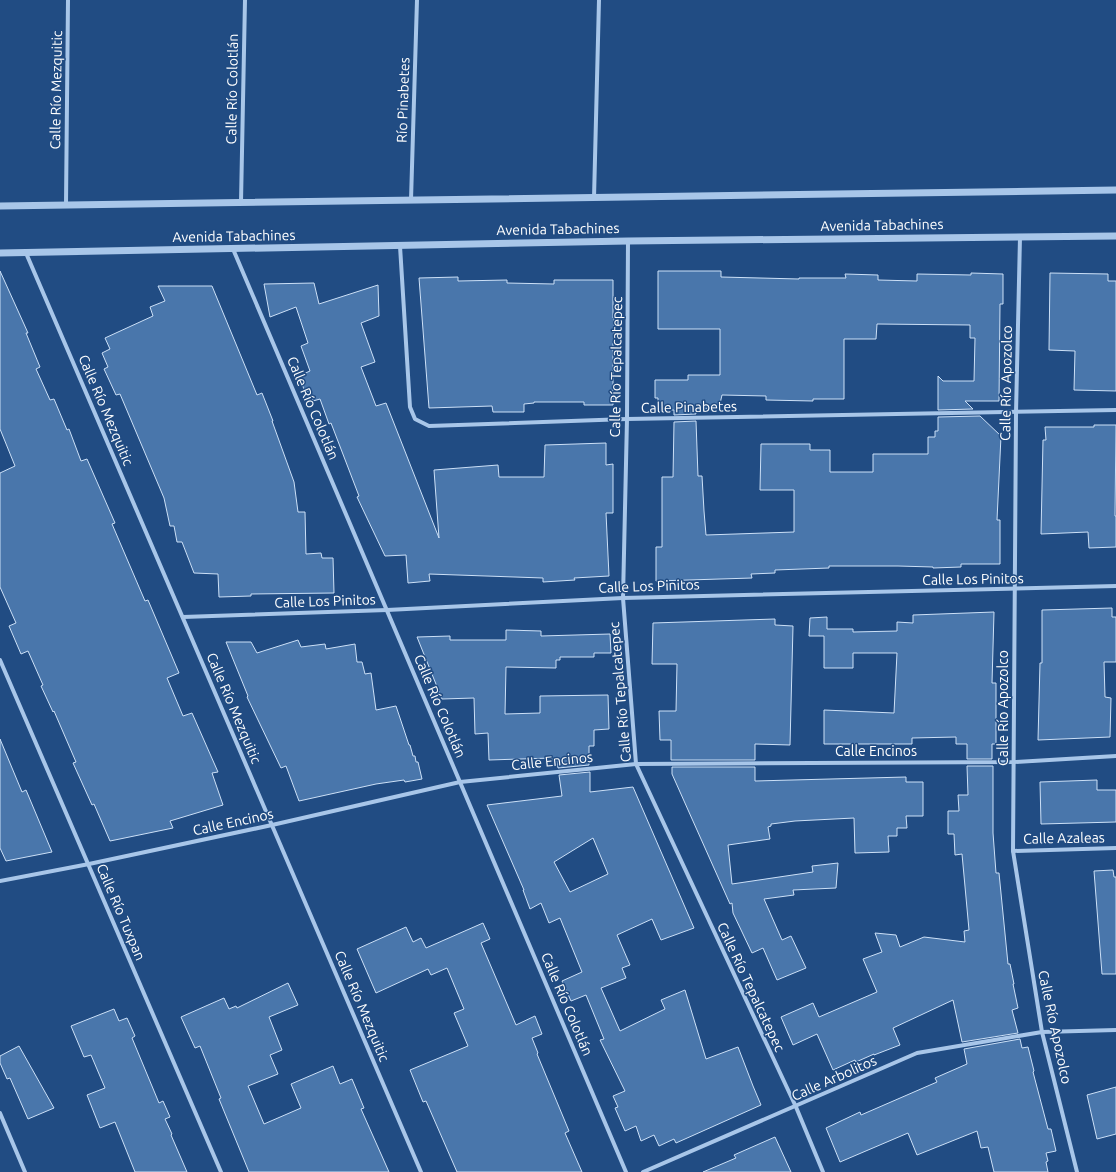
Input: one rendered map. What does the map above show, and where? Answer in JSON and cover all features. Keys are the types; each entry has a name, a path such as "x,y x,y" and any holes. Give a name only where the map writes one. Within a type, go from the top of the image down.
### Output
{"street":[{"name":"Calle Río Mezquitic","path":"66,204 68,0"},
{"name":"Calle Río Colotlán","path":"241,202 245,0"},
{"name":"Río Pinabetes","path":"411,200 417,0"},
{"path":"594,198 599,0"},
{"path":"0,206 1116,190"},
{"name":"Avenida Tabachines","path":"0,253 628,241 1116,236"},
{"name":"Calle Río Apozolco","path":"1020,237 1016,412 1013,851 1042,1032 1077,1172"},
{"name":"Calle Río Tepalcatepec","path":"628,241 627,419 623,598 636,764 796,1107 823,1172"},
{"name":"Calle Pinabetes","path":"400,246 411,414 415,419 429,426 627,419 1116,410"},
{"name":"Calle Río Colotlán","path":"233,249 626,1172"},
{"name":"Calle Río Mezquitic","path":"26,253 421,1172"},
{"name":"Calle Los Pinitos","path":"183,617 387,610 623,598 1116,586"},
{"name":"Calle Río Tuxpan","path":"0,660 221,1172"},
{"name":"Calle Encinos","path":"0,881 272,825 460,782 636,764 1014,762 1116,756"},
{"name":"Calle Azaleas","path":"1013,851 1116,848"},
{"name":"Calle Arbolitos","path":"644,1172 917,1053 1042,1032 1116,1030"},
{"path":"0,1113 25,1172"}],"building":[{"path":"0,271 28,333 26,333 40,367 36,369 50,400 54,399 67,430 69,429 81,461 87,459 115,523 112,524 145,601 148,600 179,673 167,678 183,716 192,713 218,772 212,773 223,805 170,821 173,828 110,841 94,804 92,805 73,763 76,762 54,711 53,712 41,686 43,685 28,651 21,654 9,626 16,623 0,587 0,473 15,466 0,429"},
{"path":"658,271 721,271 721,277 799,279 846,278 845,274 878,275 878,280 917,281 917,274 1003,274 1003,304 1000,304 999,401 965,401 973,409 938,410 938,376 943,381 974,381 975,338 970,338 970,325 877,324 876,339 844,339 844,399 813,399 813,401 766,400 766,396 722,395 719,408 696,409 696,414 674,415 674,410 658,410 658,398 655,398 655,380 688,380 688,375 720,375 720,329 658,329"},
{"path":"1050,273 1108,274 1108,281 1116,281 1116,391 1074,390 1075,351 1049,350"},
{"path":"458,277 458,281 507,280 507,283 554,284 554,280 613,280 613,405 584,405 584,402 534,402 524,404 524,412 493,412 492,406 429,408 419,278"},
{"path":"314,283 319,304 378,285 379,316 361,323 375,362 361,367 376,406 386,403 439,538 434,470 498,465 499,477 544,477 545,445 606,443 606,465 613,464 613,513 606,513 609,576 543,582 543,578 429,574 430,581 408,583 406,555 385,556 357,497 359,496 331,423 329,424 320,399 313,401 309,391 305,392 299,376 310,371 301,346 308,343 296,307 270,317 264,284"},
{"path":"158,286 212,286 257,395 262,393 273,421 294,482 298,512 305,512 306,554 321,553 322,558 333,558 334,593 251,594 251,596 219,597 218,574 194,573 182,542 177,542 174,526 170,526 164,498 120,394 116,395 104,369 108,367 102,353 110,349 105,338 153,316 150,307 165,301"},
{"path":"980,416 1001,436 997,520 1000,520 1000,564 961,564 961,567 933,568 898,566 829,566 829,568 775,570 775,573 751,574 752,578 656,581 656,547 662,547 662,477 673,477 674,422 696,421 698,476 702,476 706,535 794,532 794,490 760,490 761,444 810,444 810,450 830,450 830,472 873,472 873,454 928,454 928,437 935,437 935,431 938,431 938,417"},
{"path":"1094,425 1116,425 1116,547 1089,548 1088,532 1041,534 1043,440 1046,440 1045,427 1094,427"},
{"path":"1112,608 1112,617 1116,617 1116,662 1104,662 1105,697 1111,698 1110,737 1038,740 1040,663 1042,663 1042,610"},
{"path":"994,612 992,683 996,683 996,744 992,744 992,759 967,759 967,744 956,744 956,737 912,738 912,744 824,744 824,710 894,713 897,653 853,653 853,668 824,668 824,636 809,636 810,618 827,617 827,629 853,629 853,632 897,631 897,622 913,623 913,615"},
{"path":"775,619 775,625 793,626 790,745 755,744 755,760 671,760 671,740 660,740 659,711 676,711 677,664 652,664 653,623"},
{"path":"506,630 541,631 541,636 610,634 611,653 594,653 594,657 560,657 560,660 556,660 556,668 506,667 505,714 540,713 540,696 608,695 609,729 594,730 594,746 589,746 589,765 558,768 557,761 552,761 552,758 489,760 488,733 475,734 474,698 442,699 417,637 450,636 450,640 506,640"},
{"path":"298,640 301,647 325,644 326,649 355,644 357,662 362,662 365,674 371,673 376,710 396,706 413,756 415,756 416,762 418,762 422,779 376,784 299,801 286,766 281,768 247,697 248,696 226,642 251,642 257,653"},
{"path":"0,739 22,792 26,790 52,852 6,861 0,848"},
{"path":"967,766 993,766 993,833 996,873 999,873 1008,964 1010,964 1018,1008 1012,1010 1018,1033 962,1042 953,1000 893,1028 900,1045 856,1062 855,1060 833,1070 817,1034 793,1045 781,1017 813,1003 819,1017 877,992 863,959 882,952 875,933 896,935 900,947 924,937 965,942 964,931 969,930 962,854 955,855 954,834 948,834 948,811 959,811 958,795 968,795"},
{"path":"672,767 755,767 755,781 906,777 906,782 923,782 923,816 906,816 907,828 897,828 897,836 888,836 889,852 855,853 854,818 795,821 771,824 771,826 768,827 770,839 728,845 732,884 813,872 812,866 838,863 836,888 793,890 794,895 764,899 782,940 791,936 806,968 777,980 763,948 752,953 733,913 732,903 730,904 672,774"},
{"path":"590,772 590,792 633,787 694,928 661,940 652,919 617,935 630,965 622,968 626,978 601,988 620,1031 665,1009 661,1000 685,990 706,1059 738,1047 761,1105 676,1143 674,1139 659,1146 654,1135 641,1141 636,1126 625,1131 615,1108 618,1107 613,1096 625,1091 600,1040 604,1039 586,995 571,1001 562,981 582,972 560,918 549,923 541,903 530,909 524,890 487,805 562,796 559,775","holes":["593,838 608,874 570,892 554,862"]},
{"path":"1097,780 1097,790 1116,790 1116,822 1041,824 1040,782"},
{"path":"1113,870 1114,877 1116,877 1116,974 1102,974 1094,871"},
{"path":"483,923 490,939 481,943 516,1025 535,1016 542,1034 532,1038 538,1053 537,1054 569,1131 565,1133 582,1172 457,1172 426,1101 423,1102 410,1070 468,1046 454,1013 464,1009 447,968 431,975 428,969 376,993 357,949 406,927 413,942 421,938 426,948"},
{"path":"288,983 298,1005 269,1017 282,1050 270,1055 278,1074 248,1086 264,1124 301,1108 291,1084 333,1066 340,1084 352,1079 364,1108 361,1109 389,1172 249,1172 219,1099 221,1098 200,1046 195,1048 181,1017 224,998 229,1009 236,1006 237,1008"},
{"path":"114,1009 119,1021 127,1018 135,1036 132,1038 159,1103 163,1101 170,1117 165,1119 187,1172 135,1172 115,1122 100,1128 87,1095 105,1088 91,1055 84,1057 71,1026"},
{"path":"1020,1039 1022,1048 1028,1047 1048,1129 1051,1129 1056,1151 1046,1153 1048,1172 994,1172 988,1147 981,1148 977,1131 917,1155 908,1133 840,1162 826,1128 860,1112 861,1115 937,1082 935,1078 967,1064 964,1049"},
{"path":"19,1046 54,1108 28,1119 10,1078 7,1079 0,1063 0,1056"},
{"path":"1116,1087 1116,1134 1097,1139 1087,1095"},
{"path":"775,1137 791,1172 703,1172 736,1158 734,1155"}]}
